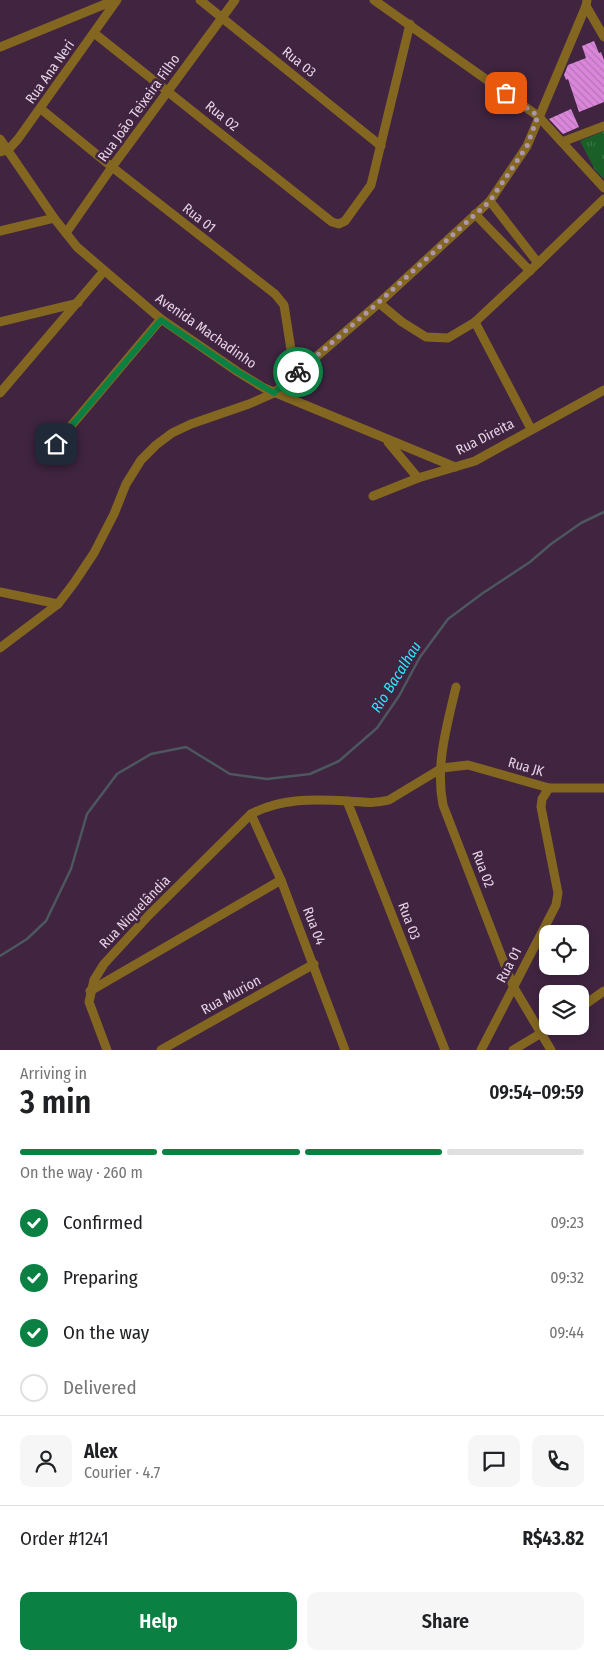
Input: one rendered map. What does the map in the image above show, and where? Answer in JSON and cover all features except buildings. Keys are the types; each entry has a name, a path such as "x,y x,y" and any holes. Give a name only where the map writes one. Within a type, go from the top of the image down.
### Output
{"street":[{"name":"Rua Ana Neri","path":"4,151 41,109 116,0"},
{"path":"0,46 116,0"},
{"name":"Rua 03","path":"200,0 381,146"},
{"name":"Rua João Teixeira Filho","path":"66,233 112,167 235,0"},
{"path":"374,0 538,116 604,188"},
{"path":"586,3 604,37"},
{"path":"0,648 58,604 94,553 114,514 126,484 141,460 156,445 172,433 191,424 249,404 274,393 379,302 490,201 527,146 586,3"},
{"path":"381,146 410,24"},
{"name":"Rua 02","path":"94,33 332,222 339,224 345,221 371,185 381,146"},
{"name":"Rua 01","path":"41,109 275,294 284,305 295,375"},
{"path":"562,142 604,126"},
{"name":"Avenida Machadinho","path":"0,138 4,151 77,247 161,320 238,372 274,393 455,467"},
{"path":"379,302 402,322 426,336 448,338 475,322 604,199"},
{"path":"490,201 538,264"},
{"path":"475,214 530,271"},
{"path":"0,231 54,218"},
{"path":"0,393 104,271"},
{"path":"0,322 78,302"},
{"path":"44,458 161,320"},
{"path":"475,322 531,429"},
{"name":"Rua Direita","path":"373,496 418,478 475,461 604,390"},
{"path":"387,440 418,478"},
{"path":"0,592 58,604"},
{"name":"Rua 02","path":"456,687 445,734 440,787 443,805 513,986 539,1031"},
{"name":"Rua JK","path":"442,768 468,765 549,788 604,788"},
{"path":"252,814 265,807 288,801 368,803 389,800 442,768"},
{"name":"Rua 01","path":"481,1050 551,916 558,893 541,807 542,799 549,788"},
{"name":"Rua 03","path":"347,801 445,1050"},
{"name":"Rua 04","path":"252,814 281,880 345,1050"},
{"name":"Rua Niquelândia","path":"90,991 94,980 104,964 149,915 252,814"},
{"path":"107,1050 89,1002 90,991 281,880"},
{"name":"Rua Murion","path":"161,1050 314,964"},
{"path":"589,1002 604,991"},
{"path":"513,1050 539,1035"},
{"name":"Rua 02","path":"542,1035 551,1050"}],"green space":[{"path":"604,131 604,179 595,170 580,141"}],"waterway":[{"name":"Rio Bacalhau","path":"0,956 27,939 46,921 71,869 87,814 117,774 151,754 186,747 230,774 267,779 310,774 339,761 377,728 399,696 420,657 448,619 530,562 551,544 581,523 604,512"}],"way so far":[{"path":"298,372 379,302 490,201 527,146 538,116 506,93"}],"route":[{"path":"56,444 161,320 238,372 274,393 298,372"}]}
